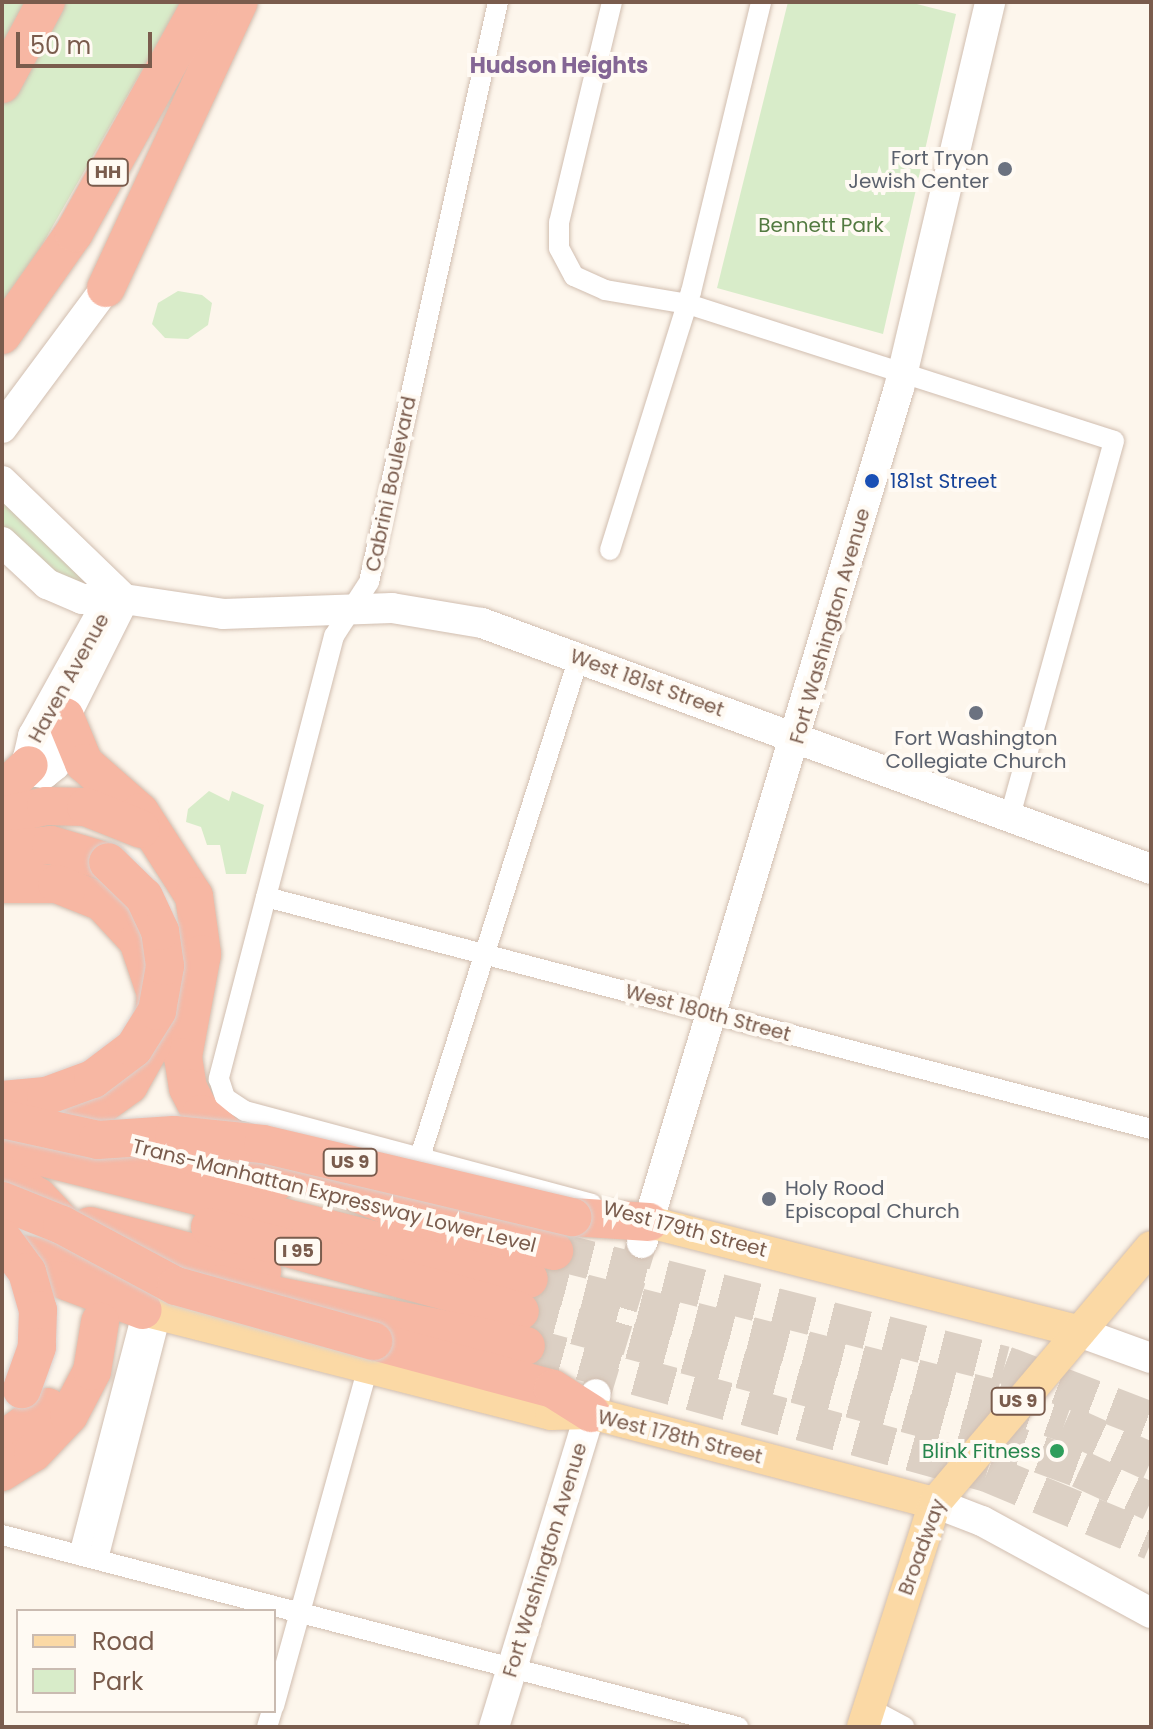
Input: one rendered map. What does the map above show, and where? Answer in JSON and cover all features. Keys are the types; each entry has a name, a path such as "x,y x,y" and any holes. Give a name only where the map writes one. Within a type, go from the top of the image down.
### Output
{"highway":[{"path":"2,84 46,2"},
{"name":"HH","path":"2,335 74,233 202,2"},
{"path":"106,288 239,2"},
{"path":"65,717 84,763 140,812 191,887 201,925 201,965 183,1057 188,1088 205,1120 247,1150 422,1219"},
{"path":"2,791 29,765"},
{"path":"2,816 46,806 86,807 127,821 165,848"},
{"path":"2,850 51,845 108,862 139,890 160,931 165,966 157,1011 128,1054 93,1079 57,1093 2,1100"},
{"path":"2,884 57,884 109,907 146,956 156,1003 149,1053 122,1092 71,1121 2,1133"},
{"name":"Trans-Manhattan Expressway Lower Level","path":"2,1113 554,1251"},
{"name":"US 9","path":"2,1119 98,1140 174,1135 263,1144 646,1233"},
{"name":"I 95","path":"2,1147 83,1208"},
{"path":"2,1174 48,1205 83,1208"},
{"name":"I 95","path":"2,1174 83,1208 525,1329"},
{"path":"2,1202 62,1225 150,1274 205,1296 525,1329"},
{"name":"I 95","path":"2,1202 83,1208 525,1329"},
{"path":"2,1238 30,1279 39,1321 28,1376 2,1415"},
{"path":"2,1251 525,1329 570,1396 594,1404"},
{"path":"2,1262 152,1312"},
{"path":"2,1278 104,1306 152,1312"},
{"path":"2,1441 37,1419 63,1389 95,1321 92,1371 69,1415 33,1453 2,1472"}],"main road":[{"name":"Fort Washington Avenue","path":"646,1233 798,739 904,370 990,2"},
{"path":"2,428 106,288"},
{"path":"2,481 124,599"},
{"name":"West 181st Street","path":"2,542 59,591 93,601 124,599 223,614 352,608 465,619 579,657 1151,869"},
{"name":"Haven Avenue","path":"124,599 65,717 53,768 38,773 29,765 33,736 92,628 109,606 124,599"},
{"name":"West 179th Street","path":"646,1233 1079,1332 1151,1358"},
{"name":"Broadway","path":"866,1717 935,1503 1151,1247"},
{"name":"West 178th Street","path":"152,1312 551,1414 594,1404 935,1503 982,1521 1151,1613"},
{"name":"Fort Washington Avenue","path":"494,1727 594,1404"}],"street":[{"name":"Cabrini Boulevard","path":"223,1094 221,1068 334,636 369,582 498,2"},
{"path":"612,2 559,222 559,248 567,268 585,284 688,304 904,370 1114,441 1010,817"},
{"path":"610,550 688,304 761,2"},
{"path":"420,1157 487,955 579,657"},
{"name":"West 180th Street","path":"266,897 1151,1129"},
{"name":"West 179th Street","path":"223,1094 245,1111 420,1157 646,1233"},
{"path":"88,1557 152,1312"},
{"path":"276,1699 303,1612 368,1367"},
{"path":"2,1535 738,1727"},
{"path":"866,1717 904,1727"}],"green space":[{"path":"2,2 181,2 2,315"},
{"name":"Bennett Park","path":"788,2 909,2 956,14 883,334 717,288"},
{"path":"178,291 202,295 212,303 208,325 188,339 165,338 152,324 158,303"},
{"path":"2,500 91,582 82,596 2,525"},
{"path":"209,791 229,801 232,791 264,805 246,874 226,874 220,845 207,845 201,827 186,822 188,809"}],"tunnel":[{"path":"596,1394 642,1243"},
{"path":"554,1251 1005,1365 1151,1421"},
{"path":"529,1279 996,1399 1065,1423 1151,1462"},
{"path":"520,1311 987,1435 1080,1469 1151,1502"},
{"path":"526,1346 987,1473 1151,1541"}],"place":[{"name":"Fort Tryon Jewish Center","path":"1005,169"},
{"name":"181st Street","path":"872,481"},
{"name":"Fort Washington Collegiate Church","path":"976,713"},
{"name":"Holy Rood Episcopal Church","path":"769,1199"},
{"name":"Blink Fitness","path":"1057,1451"}],"district":[{"name":"Hudson Heights","path":"559,66"}]}
